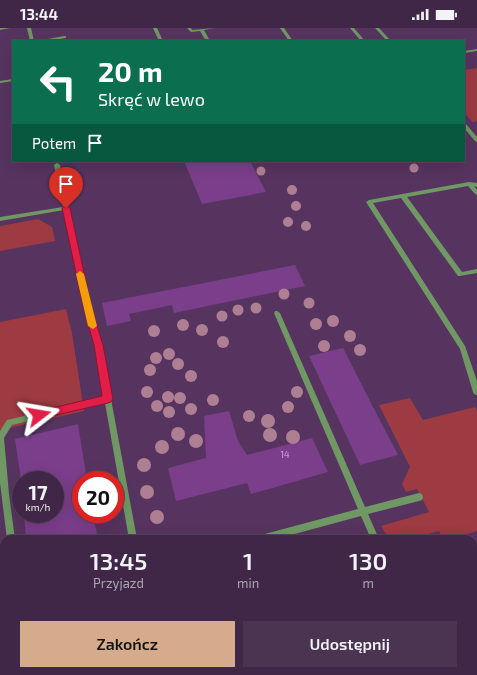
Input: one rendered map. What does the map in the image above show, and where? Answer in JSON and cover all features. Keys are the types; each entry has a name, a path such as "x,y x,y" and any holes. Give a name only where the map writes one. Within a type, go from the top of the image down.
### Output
{"street":[{"path":"0,29 8,28"},
{"path":"29,28 32,40"},
{"path":"155,28 161,40"},
{"path":"189,28 191,31 213,28"},
{"path":"282,28 290,40"},
{"path":"352,28 362,40"},
{"path":"377,28 388,40"},
{"path":"202,30 207,40"},
{"path":"45,40 64,37"},
{"path":"465,52 477,50"},
{"path":"0,82 12,80"},
{"path":"465,126 477,140"},
{"path":"57,165 88,310 98,345 132,535"},
{"path":"477,185 469,184 369,202 463,348 477,392"},
{"path":"469,184 477,193"},
{"path":"403,196 460,274 477,271"},
{"path":"0,219 66,208"},
{"path":"278,313 373,535"},
{"path":"9,535 2,495 0,437 10,422 108,399"},
{"path":"276,535 419,497"}],"shaded area":[{"path":"477,68 477,121 472,122 465,113 465,70"},
{"path":"38,219 52,227 55,241 0,251 0,226"},
{"path":"66,309 72,333 84,411 0,430 0,322"},
{"path":"410,398 423,420 475,407 477,411 477,531 464,535 441,535 439,531 425,535 387,535 381,526 429,512 417,489 406,492 402,484 410,467 379,405"}],"building":[{"path":"184,162 251,162 266,192 202,204"},
{"path":"295,265 305,286 174,313 172,305 129,314 131,321 107,326 102,303"},
{"path":"343,348 398,455 360,465 309,356"},
{"path":"229,411 238,441 247,455 312,438 328,472 251,494 247,483 176,501 168,468 206,458 204,416"},
{"path":"78,424 86,471 72,471 72,523 95,523 97,535 26,535 25,523 64,523 64,471 20,471 15,439"}],"slow traffic":[{"path":"80,274 93,326"}],"route":[{"path":"39,415 108,399 98,345 88,310 66,208"}]}
